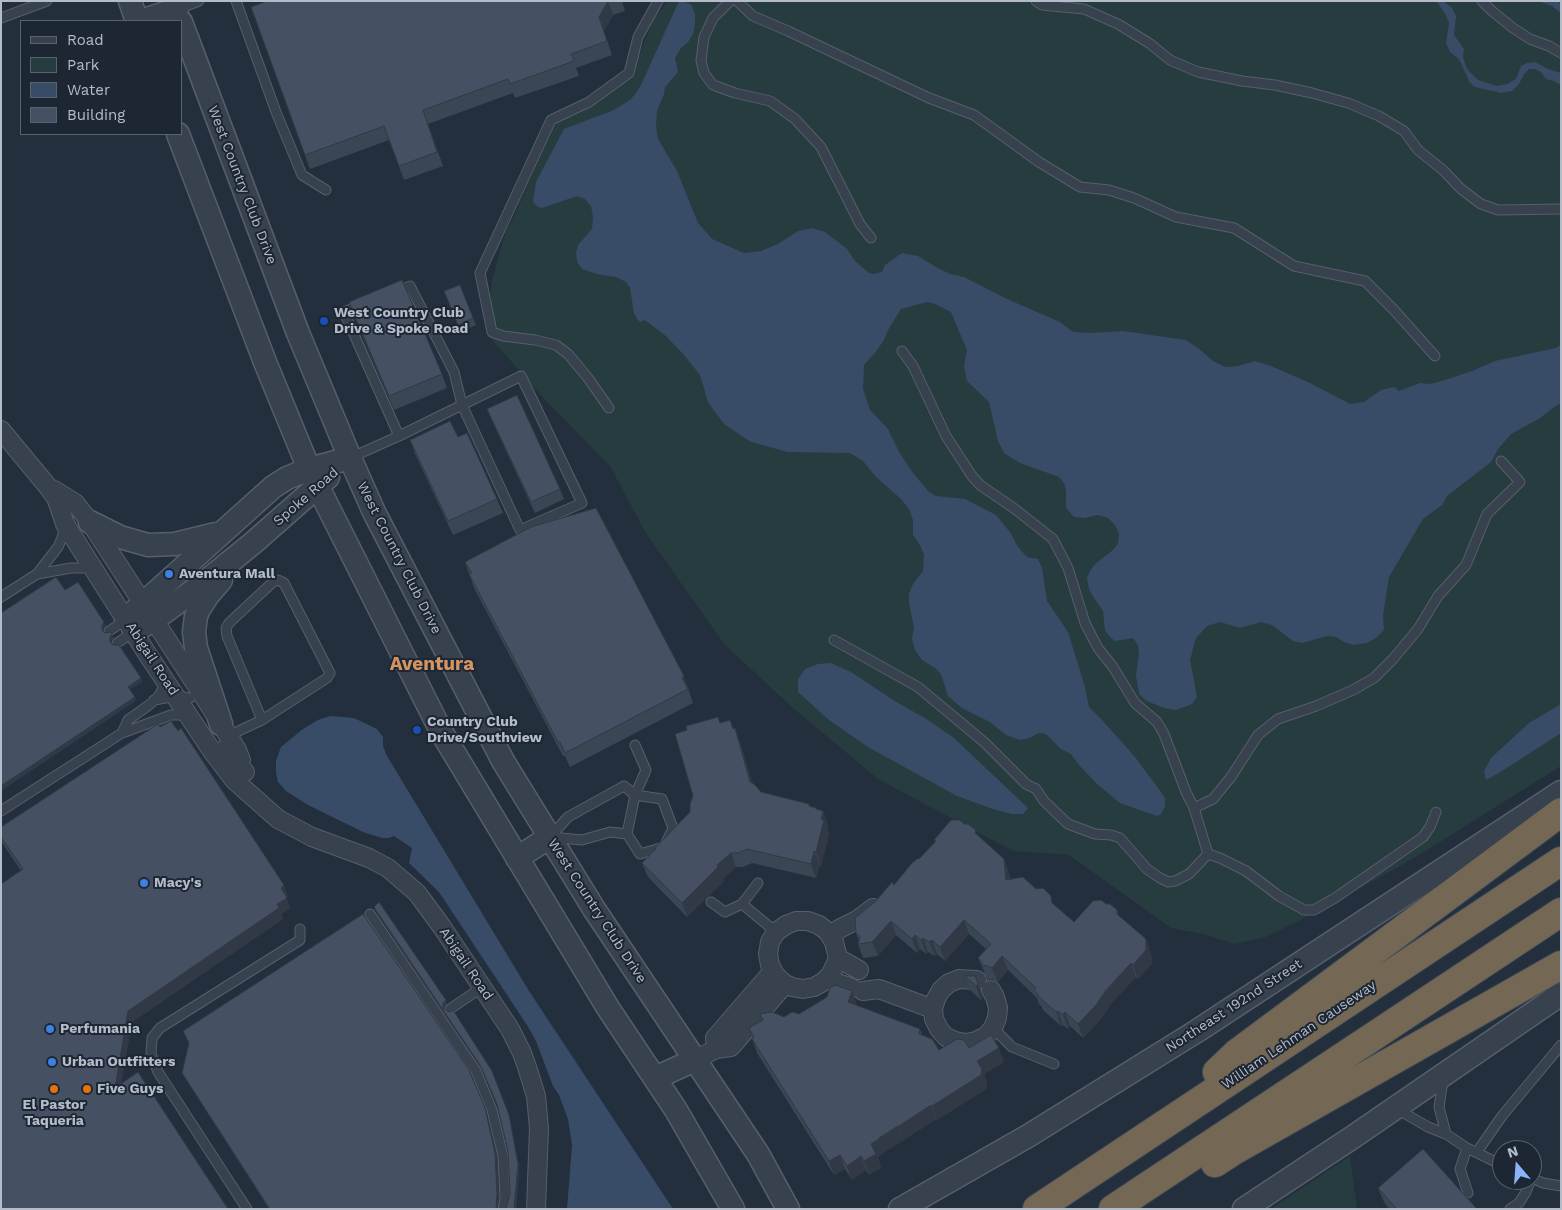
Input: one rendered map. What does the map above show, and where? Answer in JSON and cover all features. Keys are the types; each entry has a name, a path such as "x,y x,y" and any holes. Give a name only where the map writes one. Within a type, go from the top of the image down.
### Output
{"highway":[{"path":"1132,1146 1237,1054 1561,812"},
{"name":"William Lehman Causeway","path":"1037,1209 1561,861"},
{"path":"1114,1209 1561,912"},
{"path":"1145,1209 1235,1150 1561,965"}],"street":[{"path":"130,1 139,20"},
{"path":"144,20 178,13"},
{"name":"West Country Club Drive","path":"182,24 295,325 374,512 503,761 594,909 758,1154 788,1209"},
{"path":"178,135 265,362 314,477 442,733 608,1008 676,1110 733,1209"},
{"name":"Abigail Road","path":"1,430 74,521 133,623 212,751 234,780 278,819 304,833 369,858 388,868 417,893 426,904 510,1029 522,1053 536,1096 540,1128 536,1209"},
{"name":"Spoke Road","path":"133,623 203,584 253,543 314,477 350,458"},
{"name":"Spoke Road","path":"133,623 222,533 273,487 287,478 314,477"},
{"name":"Abigail Road","path":"53,494 75,503 90,522 133,623 225,730 237,750 245,772 264,807"},
{"name":"Abigail Road","path":"53,494 65,524 93,568 133,623 180,698 245,772"},
{"path":"90,522 120,538 156,546 184,543 222,533"},
{"path":"225,730 196,648 195,624 199,609 208,595 253,543"},
{"name":"Northeast 192nd Street","path":"900,1209 1028,1136 1197,1031 1561,792"},
{"path":"517,858 550,837"},
{"path":"830,936 839,928 857,920 872,908"},
{"path":"838,958 831,974 826,979 814,987 803,989 792,987 779,978 770,965 768,954 770,942 776,932 796,921 808,921 819,925 828,932 834,942 838,958 865,982"},
{"path":"655,1078 716,1049 731,1047 779,978"},
{"path":"826,979 865,982 933,1009"},
{"path":"959,979 984,985 995,997 998,1008 993,1028 986,1036 966,1043 955,1041 939,1029 934,1019 933,1009 936,998 941,990 949,983 959,979"},
{"path":"1244,1209 1396,1108 1561,994"}],"lane":[{"path":"1,18 47,1"},
{"path":"178,13 198,1"},
{"path":"236,1 276,112 302,175 326,190"},
{"path":"609,408 568,354 556,345 503,336 492,332 480,274 551,120 589,102 629,73 638,37 658,1"},
{"path":"730,1 713,18 704,37 701,61 704,73 714,85 770,101 795,119 821,147 860,224 871,238"},
{"path":"737,1 753,16 929,98 974,115 1039,162 1080,187 1109,190 1134,198 1176,218 1234,228 1294,266 1365,281 1435,356"},
{"path":"1036,1 1042,5 1084,9 1118,24 1150,43 1170,60 1198,72 1312,93 1348,103 1380,116 1404,132 1418,150 1481,204 1498,210 1561,208"},
{"path":"1482,1 1513,28 1530,39 1561,53"},
{"path":"350,458 399,436 462,405 521,376 582,503 520,530 462,405 454,372 410,286 385,296"},
{"path":"369,302 344,312 399,436"},
{"path":"902,351 913,366 946,436 972,476 980,485 1016,509 1053,539 1068,568 1085,622 1098,648 1113,667 1134,703 1157,722 1164,734 1194,808 1208,854"},
{"path":"1194,808 1213,799 1231,777 1258,735 1278,719 1316,706 1353,690 1374,678 1393,659 1418,629 1438,596 1466,564 1487,514 1520,482 1501,461"},
{"path":"1,597 37,574 58,547 65,524"},
{"path":"37,574 71,568 93,568"},
{"path":"225,730 262,720 327,678 330,673 284,583 278,580 273,582 226,628 227,636 262,720"},
{"path":"834,640 918,688 984,742 1026,784 1036,789 1044,801 1068,824 1095,834 1112,835 1120,838 1147,869 1160,878 1168,882 1175,882 1189,874 1208,854"},
{"path":"122,733 128,720 159,696 180,698"},
{"path":"154,700 180,698"},
{"path":"1,811 122,733 171,715 180,698"},
{"path":"550,837 568,817 624,786 635,794 662,799 673,828 664,847 640,854 627,834 635,794 646,770 635,745"},
{"path":"1208,854 1246,871 1279,896 1304,910 1314,910 1335,898 1424,837 1436,812"},
{"path":"550,837 582,840 610,832 627,834"},
{"path":"711,902 725,912 742,904 758,883"},
{"path":"742,904 776,932"},
{"path":"370,914 476,1071 492,1110 503,1156 505,1198 503,1209"},
{"path":"247,1209 158,1072 151,1054 152,1038 160,1028 300,940 300,930"},
{"path":"450,1009 481,988"},
{"path":"993,1028 1012,1047 1054,1064"},
{"path":"1476,1152 1502,1116 1561,1045"},
{"path":"1444,1075 1439,1107 1446,1134"},
{"path":"1396,1108 1492,1160"},
{"path":"1467,1148 1460,1169 1468,1193"},
{"path":"1542,1183 1561,1186"},
{"path":"1510,1209 1519,1202 1527,1190"}],"green space":[{"path":"667,1 1561,1 1561,766 1416,857 1328,906 1266,937 1234,944 1203,934 1171,928 1069,855 1013,851 878,779 793,708 725,645 647,535 610,466 547,402 486,333 492,281 505,234 553,126 630,76 653,21"},
{"path":"1350,1156 1357,1209 1271,1209"}],"water":[{"path":"679,1 684,1 691,5 695,14 695,24 693,34 675,58 678,72 665,87 657,111 656,126 658,139 677,171 698,223 712,239 744,253 761,251 778,244 798,231 812,228 825,232 847,249 855,261 869,273 882,272 885,265 902,253 918,256 950,274 964,277 1007,299 1060,322 1073,332 1123,331 1186,340 1213,361 1225,367 1238,366 1255,361 1310,383 1350,404 1364,402 1381,390 1394,387 1399,391 1420,383 1430,384 1472,371 1495,361 1556,348 1561,345 1561,403 1540,418 1511,434 1498,449 1491,462 1447,496 1442,505 1423,519 1389,577 1383,615 1384,630 1376,638 1367,643 1353,645 1336,637 1327,636 1302,643 1293,641 1272,625 1261,622 1240,628 1220,622 1207,626 1196,638 1190,660 1197,697 1192,704 1176,710 1164,708 1147,701 1139,694 1136,675 1139,654 1138,645 1133,638 1115,641 1109,636 1105,630 1103,611 1089,589 1087,578 1090,571 1095,564 1118,544 1119,534 1115,525 1108,518 1098,515 1084,518 1074,517 1066,508 1066,491 1064,483 1059,477 1020,463 1004,453 998,441 989,402 967,381 964,366 967,350 951,312 927,302 901,309 884,340 864,365 863,389 870,410 888,429 899,452 929,492 936,496 965,499 996,515 1027,557 1038,559 1042,568 1047,601 1068,632 1085,687 1089,707 1135,757 1165,798 1165,806 1161,814 1157,816 1120,803 1096,783 1071,754 1061,749 1046,734 1038,733 1030,738 1020,740 1006,735 990,722 962,708 948,696 941,674 922,660 915,650 912,639 914,627 909,594 913,584 923,571 924,555 913,535 913,520 909,509 901,499 876,477 863,461 850,453 788,452 751,442 724,424 708,402 700,375 685,356 666,336 645,320 640,322 637,319 634,313 630,288 626,282 616,277 582,269 577,262 576,252 578,245 592,229 593,217 591,206 585,199 577,196 542,208 533,202 536,182 564,129 614,110 630,100 636,93"},
{"path":"1436,1 1443,1 1452,8 1456,16 1454,35 1464,49 1463,57 1467,69 1478,80 1497,86 1507,84 1516,79 1521,66 1535,62 1561,73 1561,85 1546,79 1541,72 1535,69 1529,69 1512,91 1501,93 1475,87 1470,83 1459,59 1450,52 1446,43 1449,23"},
{"path":"1538,1 1557,1 1561,4 1561,13 1552,6"},
{"path":"831,663 851,672 954,738 1028,808 1023,814 1012,814 957,796 868,747 829,720 798,692 798,679 805,669 818,664"},
{"path":"1561,704 1561,733 1486,780 1484,771 1491,758 1529,723"},
{"path":"330,716 354,718 377,729 383,737 383,746 387,756 529,991 673,1209 567,1209 572,1145 568,1119 536,1041 439,892 409,863 412,848 394,836 382,838 363,832 308,805 286,791 278,782 276,761 281,747 303,729 318,720"}],"building":[{"path":"267,1 608,1 599,17 607,41 571,54 574,61 510,84 508,79 423,110 437,152 399,166 384,126 305,155 251,7"},
{"path":"402,280 442,374 389,396 349,302"},
{"path":"460,285 473,318 458,325 444,291"},
{"path":"517,395 560,489 531,502 487,409"},
{"path":"450,421 458,437 467,433 497,499 448,521 410,440"},
{"path":"596,508 684,676 682,678 688,689 565,753 469,574 472,573 465,562 531,527"},
{"path":"56,577 65,590 78,582 104,622 102,630 105,633 111,632 110,642 113,645 119,645 141,678 128,687 135,697 1,786 1,613"},
{"path":"718,717 720,723 730,720 733,729 735,728 750,782 761,792 809,804 809,806 823,811 821,819 824,820 811,864 747,849 738,853 731,853 717,865 718,867 682,903 642,863 690,812 693,796 675,734 687,730 686,726"},
{"path":"171,721 178,731 181,728 284,885 281,888 287,898 277,904 279,908 128,1011 115,1088 138,1072 228,1209 1,1209 1,884 23,869 1,837 1,827 158,724 160,727"},
{"path":"951,820 960,820 964,824 968,824 976,830 975,833 1004,859 1006,880 1023,877 1036,889 1043,888 1051,896 1052,903 1074,922 1093,901 1101,900 1117,910 1117,914 1146,939 1146,950 1106,990 1096,1005 1078,1024 1065,1012 1063,1015 1058,1011 1056,1012 1038,996 1034,990 1036,988 1002,956 992,968 986,965 982,966 982,962 978,958 991,944 964,920 940,947 932,940 929,942 923,938 921,940 915,935 912,939 891,921 872,942 858,944 860,937 856,933 855,918 875,902 892,882 894,885 912,863 920,858 936,841 934,840"},
{"path":"379,902 446,1000 443,1003 443,1008 449,1012 453,1010 492,1071 509,1115 518,1164 514,1209 506,1209 510,1194 508,1151 497,1104 480,1065 374,907"},
{"path":"363,914 469,1070 485,1108 495,1153 497,1209 270,1209 182,1073 189,1043 183,1031"},
{"path":"965,976 975,976 978,984 976,986"},
{"path":"835,985 852,991 848,1002 920,1029 919,1034 932,1039 939,1050 957,1039 964,1040 969,1048 991,1035 999,1048 977,1061 982,1069 981,1075 871,1144 876,1154 864,1161 861,1156 847,1166 840,1155 829,1161 752,1039 754,1037 749,1028 763,1020 760,1014 772,1012 784,1017 792,1012 799,1014 827,997 830,988"},
{"path":"1423,1149 1477,1209 1397,1209 1378,1188"}],"place":[{"name":"West Country Club Drive & Spoke Road","path":"324,321"},
{"name":"Aventura Mall","path":"169,574"},
{"name":"Country Club Drive/Southview","path":"417,730"},
{"name":"Macy's","path":"144,883"},
{"name":"Perfumania","path":"50,1029"},
{"name":"Urban Outfitters","path":"52,1062"},
{"name":"El Pastor Taqueria","path":"54,1089"},
{"name":"Five Guys","path":"87,1089"}],"district":[{"name":"Aventura","path":"432,664"}]}
